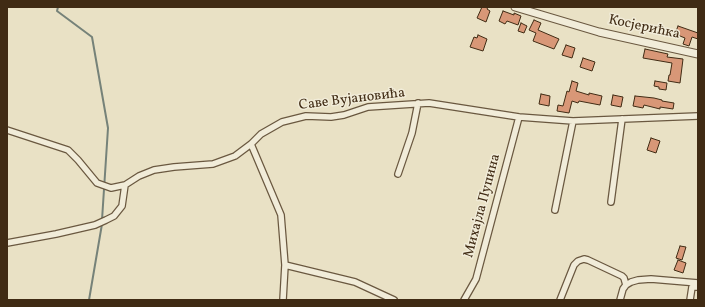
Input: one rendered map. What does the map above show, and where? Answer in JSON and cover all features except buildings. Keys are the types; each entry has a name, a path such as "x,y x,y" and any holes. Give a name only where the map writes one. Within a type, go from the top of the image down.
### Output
{"street":[{"name":"Косјерићка","path":"515,7 599,32 698,54"},
{"path":"398,174 412,133 418,103"},
{"name":"Саве Вујановића","path":"7,130 68,150 97,183 111,188 125,186 139,176 154,170 213,164 235,156 261,134 282,122 306,116 344,115 368,107 429,103 519,117 573,121 698,116"},
{"name":"Михајла Пупина","path":"464,300 476,279 519,117"},
{"path":"610,202 622,119"},
{"path":"556,210 573,121"},
{"path":"251,144 281,215 285,265 283,300"},
{"path":"7,243 95,225 106,220 114,216 122,206 125,186"},
{"path":"560,300 574,265 581,260 588,260 622,276 626,286"},
{"path":"285,265 354,282 394,300"},
{"path":"620,300 623,289 631,282 638,280 651,279 698,283"},
{"path":"690,300 692,287 698,287"}],"waterway":[{"path":"58,7 57,11 92,37 108,128 102,220"},
{"path":"89,300 102,224"}]}
